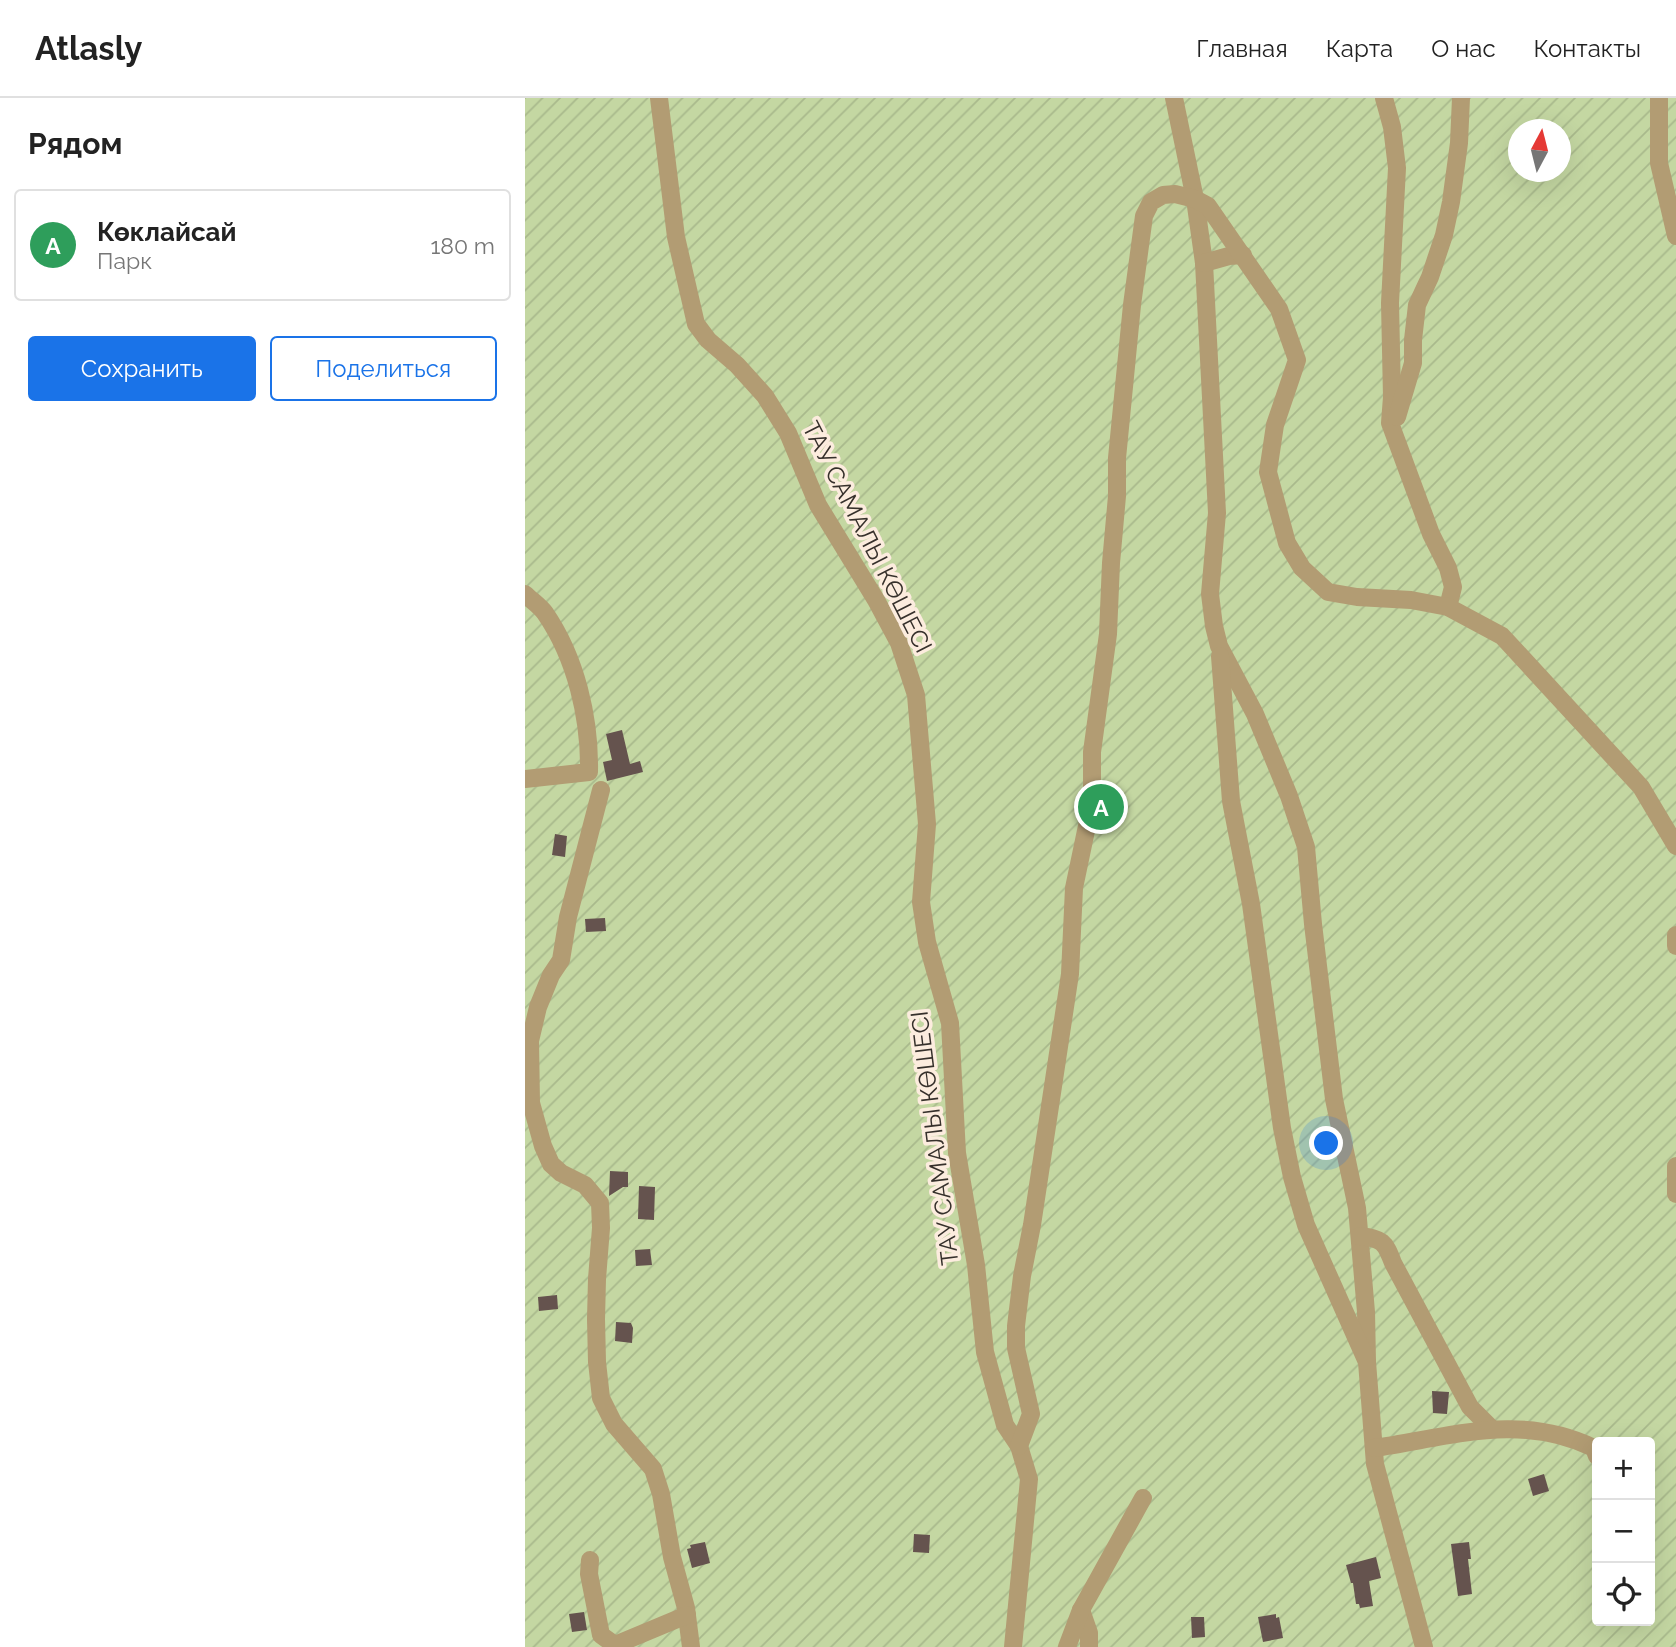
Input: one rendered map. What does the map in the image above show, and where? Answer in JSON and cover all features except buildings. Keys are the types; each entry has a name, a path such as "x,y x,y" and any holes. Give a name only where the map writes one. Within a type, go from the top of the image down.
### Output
{"street":[{"name":"ТАУ САМАЛЫ КӨШЕСІ","path":"659,98 676,237 696,324 708,340 737,365 765,396 788,433 818,505 899,643 916,695 927,824 922,902 927,942 950,1023 957,1153 975,1265 985,1352 1005,1425 1019,1446 1029,1479 1013,1647"},
{"path":"1174,98 1195,199 1204,263 1217,513 1210,594 1219,646 1231,801 1251,904 1282,1128 1292,1177 1306,1225 1367,1362"},
{"path":"1384,98 1392,127 1397,167 1390,303 1392,397 1389,423 1430,534 1448,568 1453,587 1448,607"},
{"path":"1393,431 1413,363 1417,305 1430,277 1449,213 1459,144 1461,98"},
{"path":"1659,98 1659,163 1676,236"},
{"path":"1019,1446 1031,1414 1016,1348 1018,1313 1070,974 1074,888 1092,802 1092,752 1108,634 1117,458 1137,267 1145,216 1151,202 1163,195 1175,194 1195,199 1208,206 1279,309 1297,360 1275,425 1268,472 1287,543 1302,568 1328,592 1357,597 1411,600 1448,607 1502,636 1641,787 1676,846"},
{"path":"1204,263 1229,256 1243,256"},
{"path":"525,594 544,611 563,647 582,701 589,742 589,772 525,779"},
{"path":"1219,646 1255,714 1289,796 1306,847 1334,1099 1357,1208 1375,1464 1424,1647"},
{"path":"601,790 568,917 561,960 551,975 538,1007 530,1041 531,1103 551,1164 561,1173 585,1185 600,1203 596,1319 601,1398 614,1424 653,1469 661,1494 671,1557 687,1615 691,1647"},
{"path":"1676,935 1676,946"},
{"path":"1676,1166 1676,1194"},
{"path":"1360,1236 1377,1238 1387,1246 1393,1263 1464,1397 1470,1407 1492,1428"},
{"path":"1374,1448 1492,1428 1546,1431 1571,1437 1592,1447"},
{"path":"1067,1647 1081,1610 1143,1498"},
{"path":"590,1560 589,1574 601,1635 615,1645 687,1615"},
{"path":"1081,1610 1089,1633 1089,1647"}],"green space":[{"path":"525,98 1676,98 1676,1647 525,1647"}],"place":[{"name":"Көклайсай","path":"1101,807"}]}
